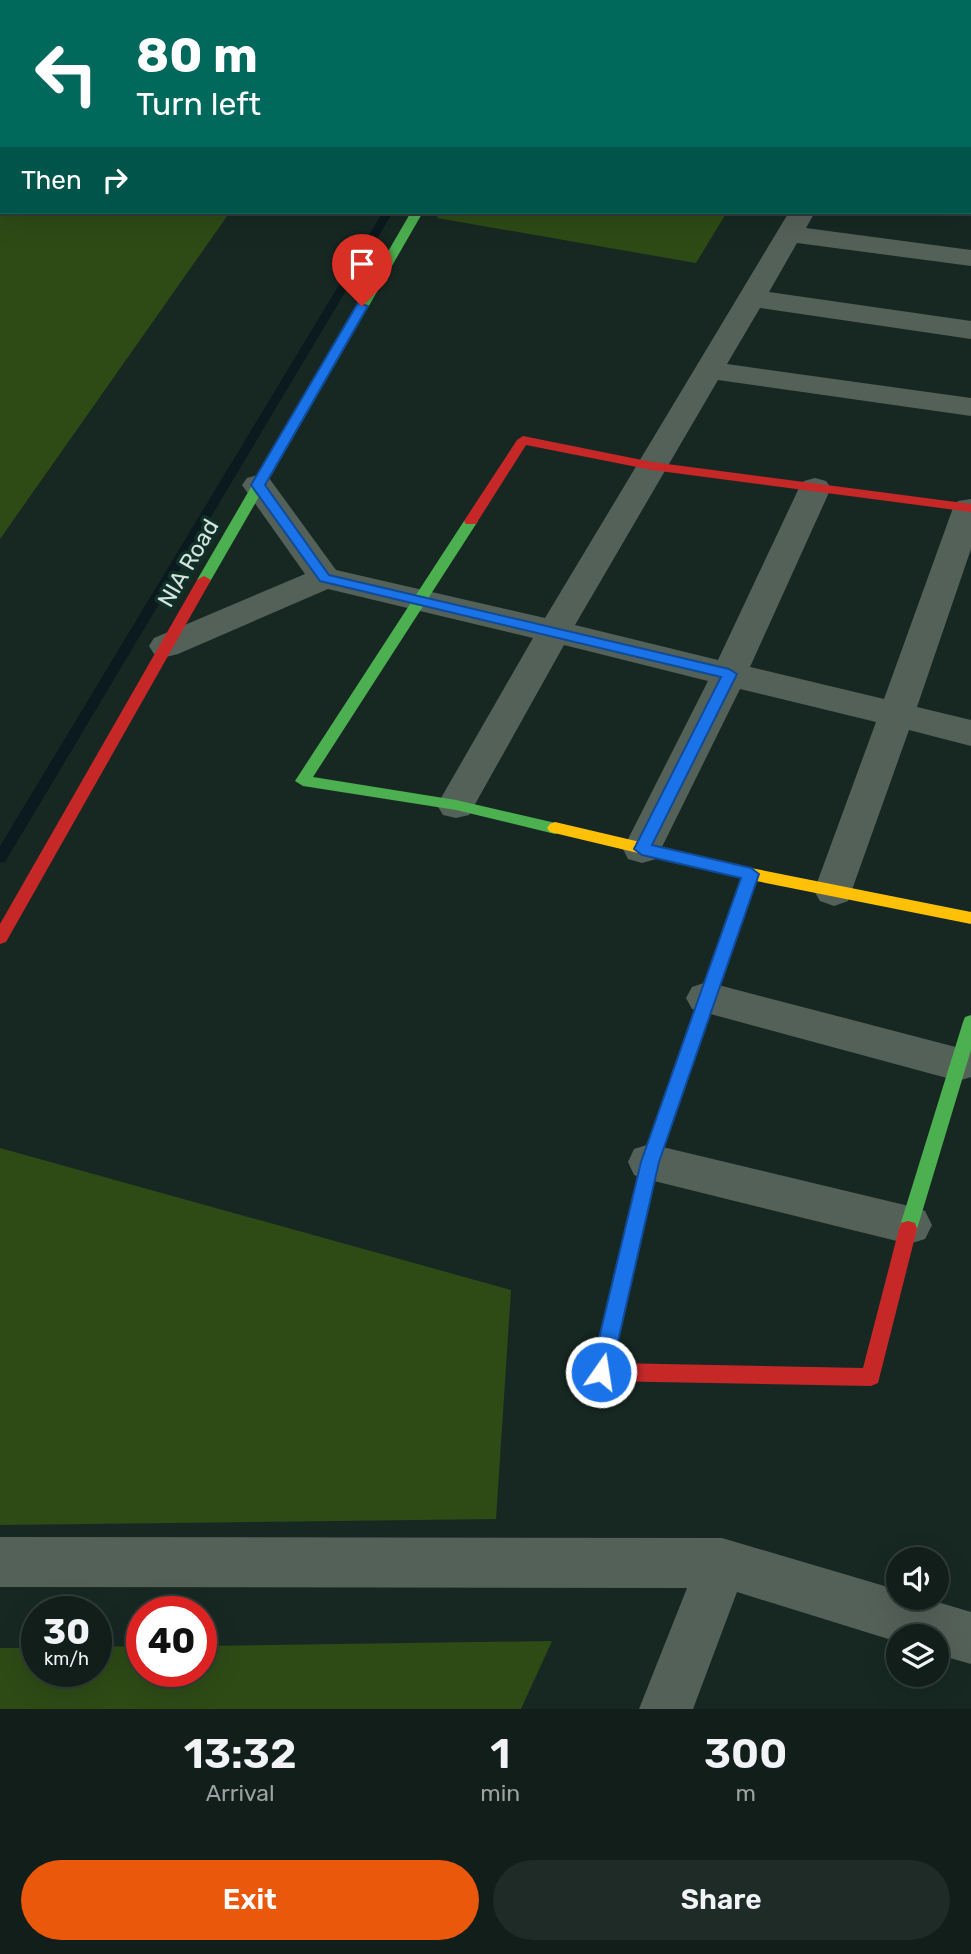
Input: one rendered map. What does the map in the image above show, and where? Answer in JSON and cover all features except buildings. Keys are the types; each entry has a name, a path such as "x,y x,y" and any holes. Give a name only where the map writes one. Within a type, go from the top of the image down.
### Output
{"street":[{"name":"NIA Road","path":"0,938 416,214"},
{"path":"456,805 554,632 795,223 971,258"},
{"path":"751,298 971,330"},
{"path":"708,370 971,407"},
{"path":"834,891 970,508 652,466 523,440 303,781 456,805 751,874 834,891 971,918"},
{"path":"258,485 325,578"},
{"path":"642,849 729,674 815,488"},
{"path":"166,646 325,578 971,733"},
{"path":"751,874 650,1162 601,1372 871,1377 909,1225 971,1022"},
{"path":"707,999 958,1064"},
{"path":"650,1162 909,1225"},
{"path":"0,1562 722,1563 971,1638"},
{"path":"666,1709 722,1563"}],"green space":[{"path":"0,214 229,214 0,539"},
{"path":"439,214 726,214 696,263 437,218"},
{"path":"0,1148 511,1290 496,1519 0,1525"},
{"path":"552,1641 521,1709 0,1709 0,1648 21,1648 21,1687 112,1687 112,1647 126,1646 126,1687 217,1687 217,1646"}],"waterway":[{"path":"0,858 387,214"}],"traffic: fast":[{"path":"204,580 416,214"},
{"path":"471,521 303,781 456,805 555,828"},
{"path":"608,1343 650,1162 751,874"},
{"path":"908,1229 971,1022"}],"traffic: slow":[{"path":"555,828 751,874 971,918"}],"traffic: jam":[{"path":"471,521 523,440 652,466 971,508"},
{"path":"0,938 204,580"},
{"path":"608,1343 601,1372 871,1377 908,1229"}],"route":[{"path":"362,306 258,485 325,578 729,674 642,849 751,874 650,1162 601,1372"}]}
